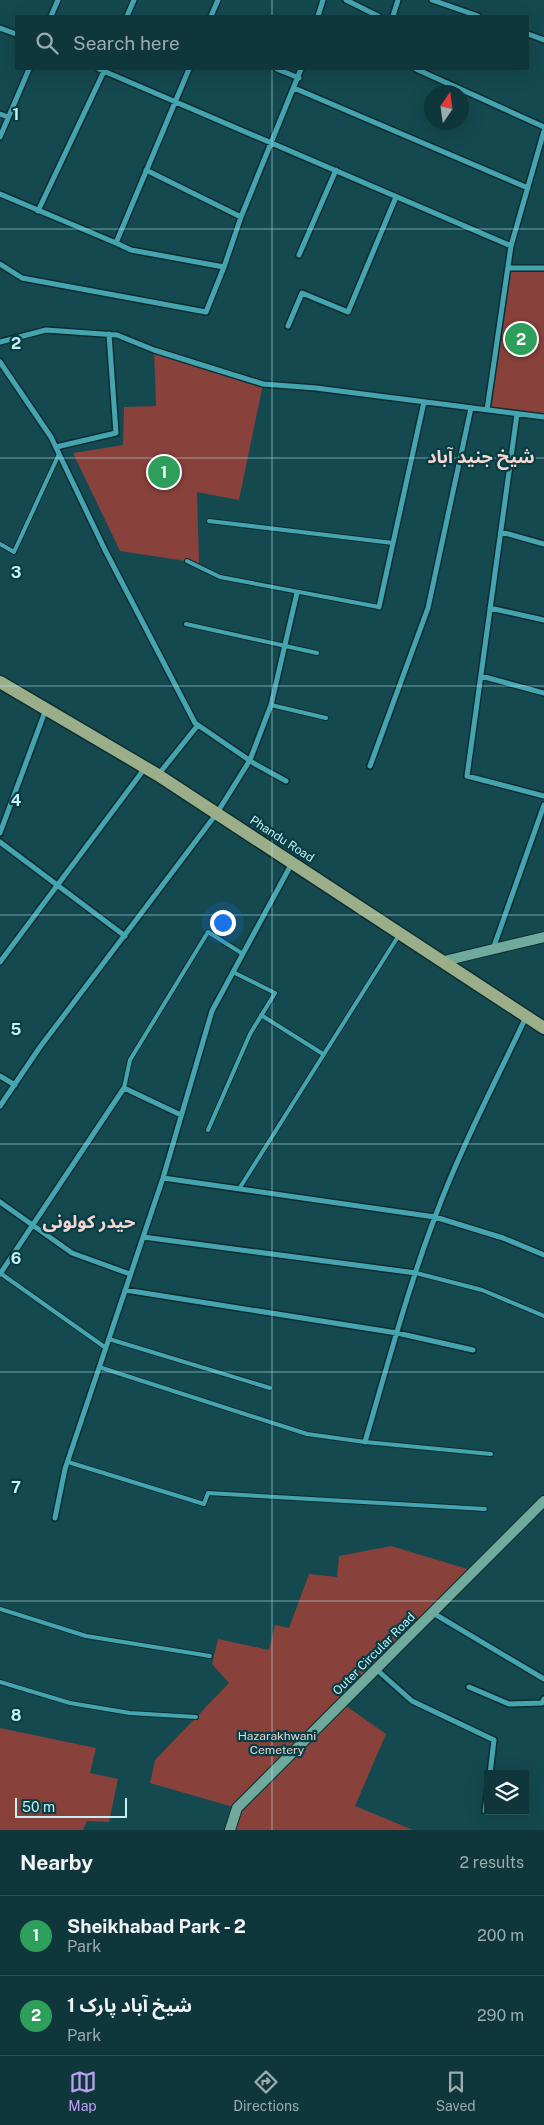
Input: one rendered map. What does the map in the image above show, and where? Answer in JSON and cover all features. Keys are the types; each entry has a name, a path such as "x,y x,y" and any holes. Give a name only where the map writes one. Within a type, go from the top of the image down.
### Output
{"main road":[{"name":"Phandu Road","path":"0,682 158,775 544,1028"}],"street":[{"path":"51,15 58,0"},
{"path":"127,15 134,0"},
{"path":"211,15 218,0"},
{"path":"318,15 323,0"},
{"path":"346,0 376,15"},
{"path":"393,15 398,0"},
{"path":"432,0 475,15"},
{"path":"0,28 15,34"},
{"path":"529,34 544,40"},
{"path":"0,137 29,70"},
{"path":"38,211 103,70"},
{"path":"105,70 511,246"},
{"path":"116,243 189,70"},
{"path":"279,70 298,78"},
{"path":"0,264 22,278 30,280 206,312 241,217 273,143 301,70"},
{"path":"418,70 544,129 542,152 528,188 511,246 487,410"},
{"path":"294,88 528,188"},
{"path":"0,114 8,117"},
{"path":"146,170 241,217"},
{"path":"299,255 336,170"},
{"path":"0,194 131,250 224,267"},
{"path":"288,326 302,293 348,312 396,196"},
{"path":"508,268 544,268"},
{"path":"0,342 46,330 109,334 263,384 316,388 544,417"},
{"path":"56,447 116,433 109,334"},
{"path":"0,362 56,447 105,550 198,725 250,760 286,780"},
{"path":"379,607 424,402"},
{"path":"370,766 428,608 471,408"},
{"path":"517,414 468,776 544,796"},
{"path":"501,532 544,544"},
{"path":"0,1106 40,1047 217,813 250,760 271,705 297,593"},
{"path":"490,608 544,620"},
{"path":"481,676 544,693"},
{"path":"0,833 46,709"},
{"path":"158,775 198,725"},
{"path":"0,962 146,768"},
{"path":"492,950 544,805"},
{"path":"0,842 125,936"},
{"path":"55,1518 68,1462 163,1178 212,1011 292,862"},
{"path":"444,962 544,937"},
{"path":"365,1442 396,1333 434,1217 459,1158 526,1016"},
{"path":"0,1076 15,1085"},
{"path":"0,1274 124,1088 181,1115"},
{"path":"163,1178 434,1217 503,1238 544,1254"},
{"path":"0,1202 72,1253 130,1274"},
{"path":"142,1238 416,1273"},
{"path":"125,1290 396,1333 473,1350"},
{"name":"Outer Circular Road","path":"230,1830 237,1808 432,1612 541,1508"},
{"path":"432,1612 544,1680"},
{"path":"376,1669 412,1701 494,1740 490,1770"},
{"path":"469,1687 509,1704 542,1703 544,1699"}],"lane":[{"path":"0,544 14,552 59,454"},
{"path":"209,521 393,543"},
{"path":"187,561 220,577 379,607"},
{"path":"186,624 317,653"},
{"path":"271,705 326,718"},
{"path":"0,813 6,816"},
{"path":"124,1088 130,1060 208,932 243,954"},
{"path":"239,1189 400,933"},
{"path":"208,1130 250,1034 274,992 233,972"},
{"path":"261,1015 324,1054"},
{"path":"416,1273 482,1290 544,1316"},
{"path":"0,1274 106,1348"},
{"path":"109,1339 270,1388"},
{"path":"99,1367 307,1434 365,1442 491,1454"},
{"path":"68,1462 204,1504 208,1493 485,1509"},
{"path":"0,1609 86,1636 210,1656"},
{"path":"0,1682 70,1703 130,1713 196,1717"}],"green space":[{"path":"508,268 544,268 544,417 487,410"},
{"path":"154,350 263,384 239,500 197,492 199,563 120,551 73,453 123,445 124,407 156,406"},
{"name":"Hazarakhwani Cemetery","path":"391,1546 474,1571 342,1703 386,1734 355,1806 413,1830 229,1830 237,1808 150,1783 155,1760 229,1683 212,1664 218,1639 269,1650 275,1625 289,1628 309,1574 337,1577 339,1556"},
{"path":"0,1728 96,1748 90,1773 118,1779 109,1822 87,1821 83,1830 0,1830"}],"place":[{"name":"شیخ آباد پارک 1","path":"521,339"},
{"name":"Sheikhabad Park - 2","path":"164,472"}],"district":[{"name":"شیخ جنید آباد","path":"481,456"},
{"name":"حیدر کولونی","path":"89,1221"}]}
